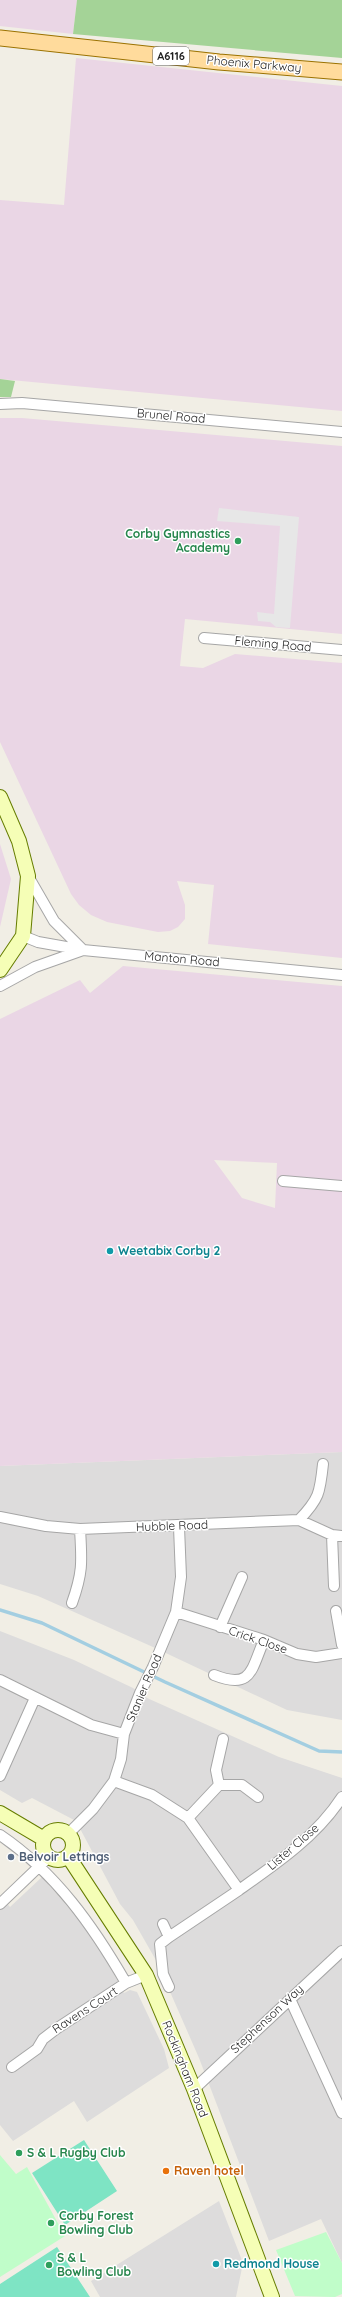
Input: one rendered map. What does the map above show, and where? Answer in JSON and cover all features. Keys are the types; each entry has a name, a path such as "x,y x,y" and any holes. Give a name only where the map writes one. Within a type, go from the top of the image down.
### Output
{"main road":[{"name":"Phoenix Parkway","path":"0,38 219,62 342,72"}],"street":[{"name":"Brunel Road","path":"0,404 22,403 342,432"},
{"name":"Fleming Road","path":"204,638 342,650"},
{"path":"0,797 19,842 28,876 54,922 83,950 35,967 0,986"},
{"path":"0,970 23,936 28,876"},
{"name":"Manton Road","path":"23,936 38,942 83,950 342,975"},
{"path":"283,1181 342,1186"},
{"path":"299,1520 315,1504 320,1490 323,1464"},
{"name":"Hubble Road","path":"0,1517 46,1526 80,1529 179,1527 299,1520 337,1536"},
{"name":"Stanier Road","path":"68,1834 92,1809 114,1781 121,1759 124,1734 140,1693 154,1667 176,1612 181,1578 179,1527"},
{"path":"72,1603 81,1578 82,1567 80,1529"},
{"path":"334,1586 337,1536"},
{"path":"220,1627 242,1578"},
{"path":"336,1611 342,1645"},
{"name":"Crick Close","path":"176,1612 264,1640 297,1654 316,1657 342,1653"},
{"path":"214,1675 236,1682 244,1678 251,1671 264,1640"},
{"path":"0,1680 91,1725 124,1734"},
{"path":"0,1776 35,1698"},
{"path":"219,1784 216,1770 223,1739"},
{"path":"114,1781 152,1795 188,1818 239,1890"},
{"path":"188,1818 219,1784"},
{"path":"219,1784 242,1785 258,1797"},
{"name":"Lister Close","path":"169,1936 239,1890 275,1864 317,1827 342,1797"},
{"path":"0,1813 44,1839"},
{"path":"0,1904 45,1862 59,1860 68,1856 73,1844 68,1834 56,1831 44,1839 43,1848 45,1862"},
{"path":"0,1836 45,1862 101,1940 126,1983"},
{"name":"Rockingham Road","path":"68,1856 146,1975 194,2089 272,2297"},
{"path":"163,1924 169,1936 160,1944 164,1974 169,1987"},
{"name":"Stephenson Way","path":"194,2089 342,1951"},
{"name":"Ravens Court","path":"12,2067 38,2049 48,2034 126,1983 146,1975"},
{"path":"290,1999 342,2113"}],"shaded area":[{"path":"0,0 77,0 73,34 0,26"},
{"path":"76,58 342,86 342,411 0,379 0,200 64,205"},
{"path":"0,418 22,418 342,446 342,634 185,619 180,666 203,668 235,654 342,663 342,958 208,944 214,885 177,881 185,905 185,919 178,927 170,931 158,932 107,922 91,915 79,905 71,894 0,742"},
{"path":"219,508 299,517 290,628 276,627 270,622 258,621 257,612 274,614 280,526 217,521"},
{"path":"0,844 11,879 0,927"},
{"path":"123,966 342,986 342,1452 0,1466 0,1019 80,980 90,993","holes":["214,1160 277,1163 275,1208 242,1198"]},
{"path":"342,1452 342,1720 287,1710 153,1647 38,1596 0,1584 0,1466"},
{"path":"0,1631 74,1660 133,1688 147,1698 279,1757 342,1778 342,2263 321,2219 269,2241 199,2058 157,1962 133,1920 120,1904 76,1821 32,1798 22,1803 0,1790"},
{"path":"42,1877 81,1922 109,1965 124,1993 130,1990 137,1992 164,2049 169,2068 87,2122 74,2101 13,2141 0,2125 0,1895 10,1907"},
{"path":"219,2201 243,2263 236,2297 100,2297 91,2281"}],"green space":[{"path":"77,0 342,0 342,58 73,34"},
{"path":"0,379 15,381 11,397 0,397"},
{"path":"84,2140 117,2191 65,2225 32,2173"},
{"path":"0,2155 16,2174 27,2167 65,2236 0,2277"},
{"path":"326,2232 342,2263 342,2294 335,2297 295,2296 276,2250"},
{"name":"S & L Bowling Club","path":"57,2247 90,2297 0,2297 0,2284"}],"waterway":[{"path":"0,1610 42,1623 165,1682 319,1751 342,1752"}],"place":[{"name":"Corby Gymnastics Academy","path":"238,541"},
{"name":"Weetabix Corby 2","path":"110,1251"},
{"name":"Belvoir Lettings","path":"11,1857"},
{"name":"S & L Rugby Club","path":"19,2153"},
{"name":"Raven hotel","path":"166,2171"},
{"name":"Corby Forest Bowling Club","path":"51,2223"},
{"name":"Redmond House","path":"216,2264"},
{"name":"S & L Bowling Club","path":"49,2265"}]}
